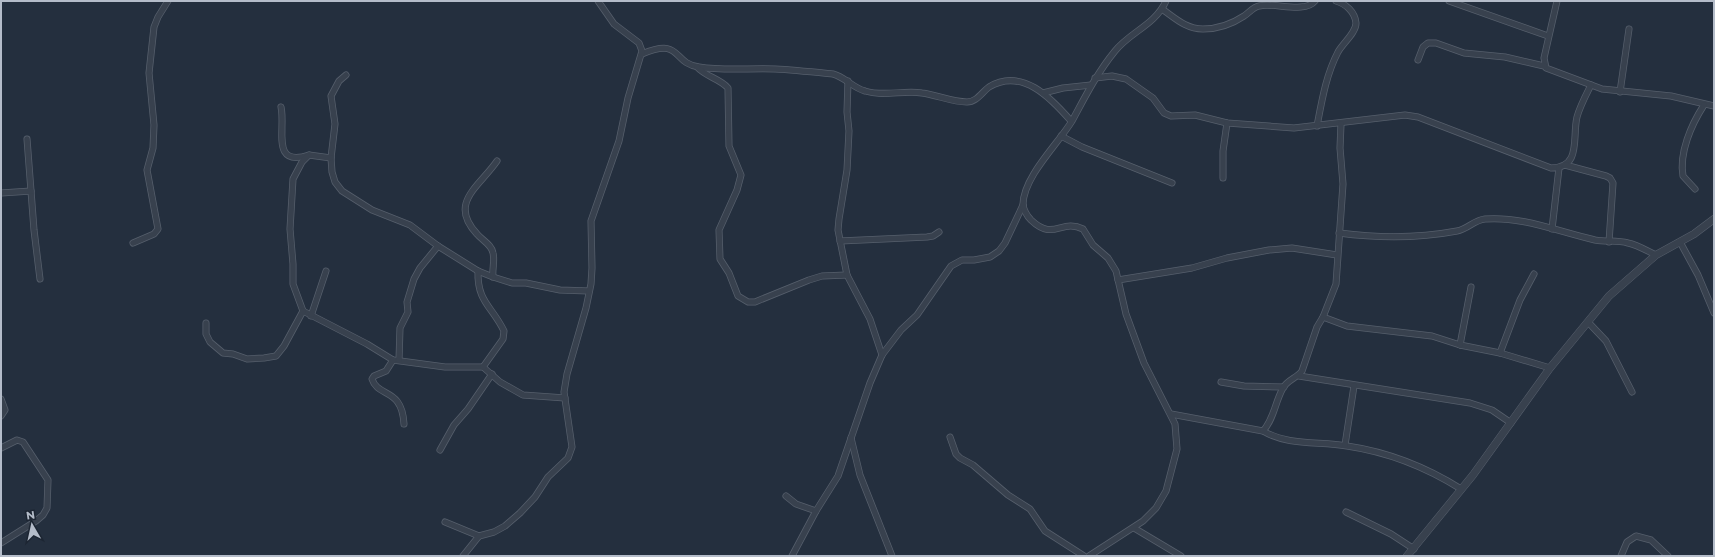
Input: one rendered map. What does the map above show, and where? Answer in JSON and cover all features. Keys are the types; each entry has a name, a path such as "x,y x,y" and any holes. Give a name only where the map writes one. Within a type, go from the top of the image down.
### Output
{"street":[{"path":"133,243 154,234 158,229 147,170 153,148 154,125 149,73 154,27 158,17 168,1"},
{"path":"445,522 479,536 494,532 505,526 530,502 548,477 568,458 572,447 565,398 567,374 586,308 589,291 592,268 591,240 593,212 616,151 628,98 642,54 641,45 614,24 598,1"},
{"path":"792,556 816,511 838,476 870,382 882,355 901,330 917,315 951,266 962,260 974,260 990,257 999,251 1006,243 1023,205 1028,188 1038,168 1071,121 1095,78 1115,50 1156,18 1166,1"},
{"path":"1162,9 1188,27 1204,29 1230,23 1257,6 1275,5 1304,8 1309,7 1315,1"},
{"path":"1317,126 1328,76 1338,52 1355,30 1355,19 1347,4 1336,1"},
{"path":"1449,1 1548,36"},
{"path":"1544,66 1548,36 1557,1"},
{"path":"1620,92 1629,30"},
{"path":"1418,60 1423,47 1428,43 1436,43 1464,52 1505,57 1544,66 1602,89 1672,96 1704,105 1714,106"},
{"path":"642,54 658,48 674,50 683,60 697,67 703,73 722,81 728,88 729,146 740,175 740,182 726,218 719,230 720,259 729,273 738,296 748,302 754,302 822,276 847,275"},
{"path":"697,67 774,69 833,74 864,91 886,94 922,93 965,102 974,100 993,85 1020,80 1026,82 1043,94 1071,121"},
{"path":"346,75 339,81 331,96 335,124 331,158 332,172 335,182 342,191 372,210 410,225 438,246 478,271 512,282 536,284 560,290 589,291"},
{"path":"1095,78 1112,76 1126,79 1153,98 1164,113 1171,116 1195,115 1227,123 1281,128 1341,124 1405,115 1418,117 1495,146 1542,166 1562,167 1606,176 1614,183 1609,242"},
{"path":"848,81 847,112 849,131 847,170 838,219 840,240 847,275 870,319 882,355"},
{"path":"1043,94 1063,88 1091,85"},
{"path":"1552,229 1562,167 1574,155 1577,116 1591,85"},
{"path":"1695,189 1683,176 1683,165 1692,126 1704,105"},
{"path":"281,107 284,123 282,148 286,154 295,158 309,155 331,158"},
{"path":"1223,178 1223,151 1227,123"},
{"path":"1221,382 1244,386 1284,386 1299,376 1302,371 1317,327 1336,284 1343,184 1340,148 1341,124"},
{"path":"1061,136 1082,147 1172,183"},
{"path":"27,139 34,230 40,279"},
{"path":"309,155 302,162 293,179 290,229 293,284 303,312 396,360 446,367 483,367 508,387 523,395 565,398"},
{"path":"493,277 493,253 491,248 472,228 464,213 466,201 497,161"},
{"path":"1,193 31,191"},
{"path":"1023,205 1030,219 1046,230 1050,231 1071,225 1083,229 1093,245 1112,263 1118,280 1126,314 1144,363 1175,424 1177,449 1166,490 1156,508 1134,528 1089,556"},
{"path":"1339,233 1371,237 1448,233 1459,231 1480,220 1486,219 1521,222 1596,240 1628,243 1639,246 1656,255"},
{"path":"1408,556 1461,489 1474,476 1550,368 1609,296 1656,255 1680,242 1714,219"},
{"path":"840,240 926,237 933,236 939,232"},
{"path":"1680,242 1698,275 1714,313"},
{"path":"404,424 404,413 399,402 375,384 372,379 374,376 386,371 396,360 400,328 408,312 407,302 414,279 420,268 438,246"},
{"path":"1118,280 1192,268 1227,258 1269,250 1292,248 1337,255"},
{"path":"311,316 326,271"},
{"path":"478,271 478,286 482,297 501,326 504,335 483,367"},
{"path":"1500,353 1520,300 1534,274"},
{"path":"1460,345 1471,287"},
{"path":"206,323 206,334 210,342 222,353 233,354 247,359 264,358 276,356 284,346 303,312"},
{"path":"1323,316 1348,326 1432,336 1460,345 1500,353 1550,368"},
{"path":"1588,322 1606,341 1632,392"},
{"path":"440,450 454,426 472,405 492,374"},
{"path":"1299,376 1354,386 1476,404 1492,410 1511,423"},
{"path":"1263,431 1269,424 1284,386"},
{"path":"1345,445 1354,386"},
{"path":"1,399 5,410 1,416"},
{"path":"1171,414 1263,431 1272,437 1345,445 1374,451 1425,468 1461,489"},
{"path":"950,437 956,454 960,458 973,465 1008,495 1030,508 1045,530 1084,556"},
{"path":"851,438 860,475 886,545 892,556"},
{"path":"1,448 17,440 23,442 49,482 47,508 43,515 1,543"},
{"path":"786,496 796,504 816,511"},
{"path":"1346,512 1391,534 1414,549"},
{"path":"1134,528 1181,556"},
{"path":"464,556 479,536"},
{"path":"1621,556 1627,542 1636,536 1651,540 1668,556"}]}
